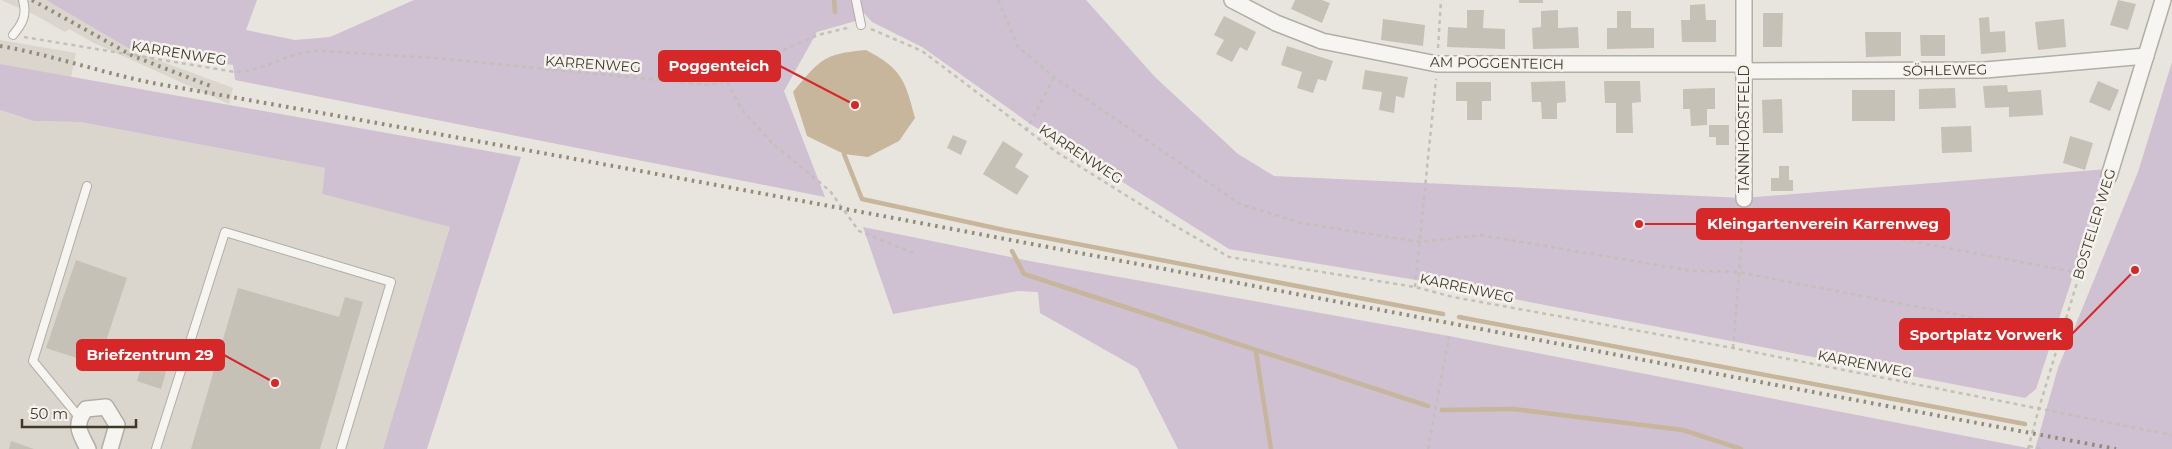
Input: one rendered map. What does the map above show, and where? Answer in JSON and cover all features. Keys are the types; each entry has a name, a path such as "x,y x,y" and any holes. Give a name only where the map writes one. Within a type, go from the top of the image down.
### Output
{"street":[{"name":"AM POGGENTEICH","path":"1232,0 1276,23 1322,41 1437,64 1744,68"},
{"name":"TANNHORSTFELD","path":"1744,0 1744,204"},
{"name":"BOSTELER WEG","path":"2109,176 2163,0"},
{"name":"SÖHLEWEG","path":"1744,68 1985,70 2146,56"},
{"path":"88,449 78,431 79,418 86,409 106,407 117,425 110,449"}],"lane":[{"path":"13,35 23,23 26,11 23,0"},
{"path":"856,0 861,25"},
{"path":"79,418 33,361 87,186"},
{"path":"156,449 225,232 391,282 341,449"}],"path":[{"path":"998,0 1018,47 1054,78 1240,204 1301,222 1420,242 1480,235 1693,272 1738,272 2027,328 2059,341"},
{"path":"1415,287 1437,64 1441,0"},
{"name":"KARRENWEG","path":"13,35 235,72 249,72 305,51 320,50 436,58 709,85 744,77 770,57 818,35 861,25 922,51 1026,131 1172,224 1229,256 1415,287 1453,297 1733,348 2172,435"},
{"path":"1026,131 1054,78"},
{"path":"727,82 742,110 771,142 830,191 859,231 916,254"},
{"name":"BOSTELER WEG","path":"2029,448 2038,408 2109,176"},
{"path":"1744,204 2079,273"},
{"name":"TANNHORSTFELD","path":"1733,348 1744,204"},
{"path":"1428,449 1449,337"},
{"path":"2029,448 2041,449"}],"shaded area":[{"path":"1,0 46,0 133,51 233,88 229,104 94,43 69,29 65,32 33,14"},
{"path":"46,0 257,0 246,30 295,40 330,37 414,0 855,0 859,20 817,32 784,91 825,197 235,80 233,65 133,51"},
{"path":"860,0 1086,0 1155,77 1238,154 1274,176 1743,198 2108,169 2036,389 2025,398 1416,280 1229,249 1032,125 922,47 872,22 862,11"},
{"path":"0,40 76,53 71,77 0,64"},
{"path":"866,50 895,70 905,85 915,118 899,141 868,157 844,154 807,136 793,92 810,72 823,61 840,54"},
{"path":"2172,62 2172,449 2035,449 2058,368 2138,172"},
{"path":"0,64 521,157 427,449 383,449 450,227 322,194 325,168 80,122 34,121 0,110"},
{"path":"0,110 34,121 80,122 325,168 322,194 451,227 383,449 0,449"},
{"path":"863,227 1035,262 1449,336 2033,449 1178,449 1137,368 1040,313 1038,292 1018,291 893,314"}],"building":[{"path":"1295,0 1322,0 1330,3 1322,23 1291,9"},
{"path":"1519,0 1543,0 1543,3 1519,3"},
{"path":"2118,0 2136,4 2128,30 2110,25"},
{"path":"1705,4 1706,20 1716,20 1716,42 1682,42 1681,20 1690,20 1690,5"},
{"path":"1467,10 1484,10 1483,28 1505,29 1505,49 1447,47 1448,27 1467,28"},
{"path":"1558,10 1558,28 1578,27 1579,48 1533,49 1532,28 1541,27 1541,11"},
{"path":"1617,11 1631,11 1631,28 1654,28 1654,48 1607,49 1607,28 1617,28"},
{"path":"1763,13 1783,13 1782,47 1763,47"},
{"path":"1224,16 1256,32 1247,51 1240,47 1232,62 1216,54 1224,40 1214,35"},
{"path":"1989,17 1990,32 2005,31 2006,52 1981,54 1979,18"},
{"path":"1383,19 1425,25 1423,46 1381,40"},
{"path":"2064,19 2066,47 2038,50 2035,22"},
{"path":"1865,32 1901,32 1901,56 1866,57"},
{"path":"1920,35 1945,35 1945,56 1921,56"},
{"path":"1287,46 1333,61 1326,81 1318,79 1313,93 1297,88 1302,72 1281,65"},
{"path":"1365,70 1408,77 1404,98 1396,96 1394,113 1379,110 1382,92 1362,89"},
{"path":"1565,81 1566,102 1557,103 1557,119 1542,119 1541,102 1532,102 1531,82"},
{"path":"1604,81 1640,81 1641,102 1632,103 1633,133 1616,133 1616,103 1605,103"},
{"path":"2098,81 2119,90 2110,111 2089,102"},
{"path":"1456,82 1491,82 1491,101 1482,101 1482,120 1467,120 1467,101 1456,101"},
{"path":"2007,85 2008,92 2041,90 2043,115 2009,117 2009,107 1985,108 1983,86"},
{"path":"1715,88 1715,109 1707,109 1707,125 1691,126 1690,109 1683,109 1683,89"},
{"path":"1955,88 1956,108 1919,109 1919,89"},
{"path":"1852,90 1895,90 1895,121 1852,121"},
{"path":"1782,99 1783,133 1763,133 1762,100"},
{"path":"1709,125 1729,125 1729,145 1716,145 1716,137 1709,137"},
{"path":"1971,126 1972,152 1942,153 1941,127"},
{"path":"953,135 967,141 961,155 947,148"},
{"path":"2070,136 2093,143 2085,170 2063,163"},
{"path":"1003,141 1023,154 1015,167 1029,176 1017,195 983,174"},
{"path":"1779,166 1789,166 1789,180 1793,180 1793,191 1771,191 1771,178 1779,178"},
{"path":"76,260 127,278 98,365 46,348"},
{"path":"238,288 339,317 345,297 363,302 320,449 191,449"},
{"path":"144,358 168,365 161,389 137,381"},
{"path":"11,441 34,449 9,449"}],"waterway":[{"path":"834,0 835,12"},
{"path":"844,154 862,199 1004,230 1443,314"},
{"path":"1012,251 1024,274 1428,406"},
{"path":"1459,317 2025,424"},
{"path":"1256,352 1271,449"},
{"path":"1442,410 1513,409 1683,430 1741,449"}],"railway":[{"path":"32,0 133,56 213,87"},
{"path":"0,46 40,54 158,84 648,172 2116,449"}],"place":[{"name":"Poggenteich","path":"855,105"},
{"name":"Kleingartenverein Karrenweg","path":"1639,224"},
{"name":"Sportplatz Vorwerk","path":"2135,270"},
{"name":"Briefzentrum 29","path":"275,383"}]}
